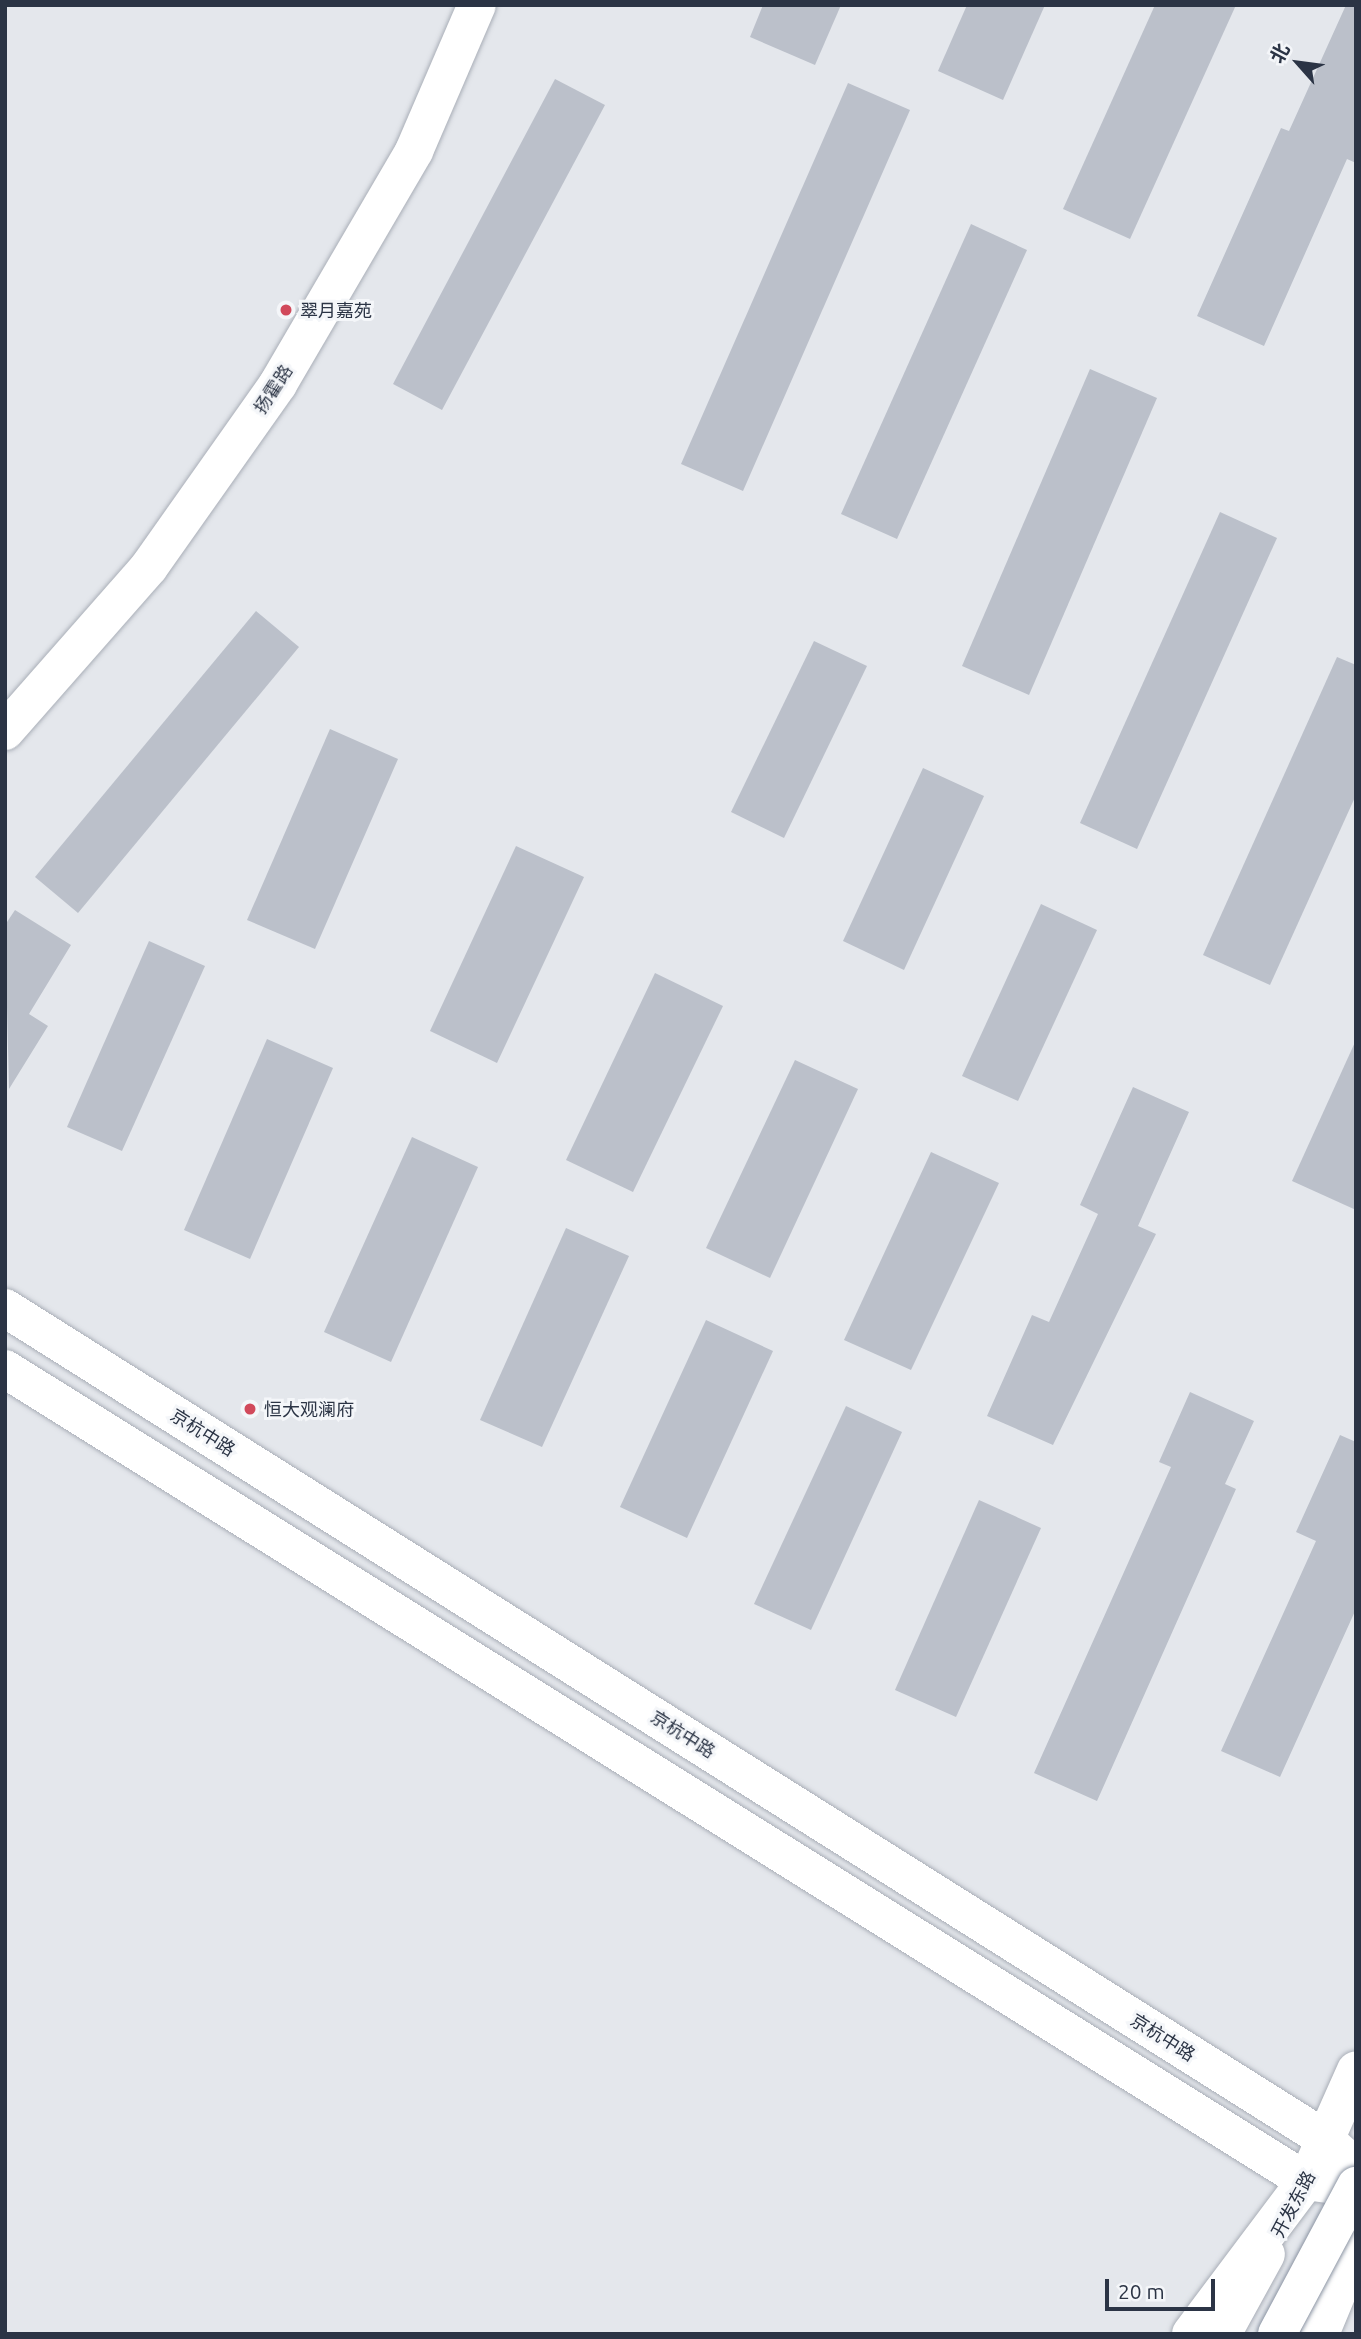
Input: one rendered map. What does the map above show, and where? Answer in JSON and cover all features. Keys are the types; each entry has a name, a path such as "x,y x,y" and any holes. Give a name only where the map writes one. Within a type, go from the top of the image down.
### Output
{"main road":[{"name":"扬霍路","path":"5,731 149,567 278,384 414,151 477,5"},
{"name":"京杭中路","path":"5,1308 1325,2139 1356,2168"},
{"path":"5,1369 1306,2181 1356,2187 1277,2334"},
{"name":"开发东路","path":"1222,2334 1306,2181 1356,2070"},
{"path":"1191,2334 1306,2181"},
{"path":"1305,2334 1356,2235"},
{"path":"1320,2334 1356,2246"}],"building":[{"path":"763,5 841,5 815,65 750,37"},
{"path":"967,5 1045,5 1003,100 938,71"},
{"path":"1155,5 1236,5 1130,239 1063,209"},
{"path":"1346,5 1356,5 1356,163 1347,159 1264,346 1197,316 1281,128 1289,131"},
{"path":"555,79 605,105 442,410 393,384"},
{"path":"848,83 910,110 743,491 681,464"},
{"path":"971,224 1027,250 897,539 841,514"},
{"path":"1090,369 1157,398 1029,695 962,666"},
{"path":"1220,512 1277,538 1137,849 1080,823"},
{"path":"256,611 299,647 78,913 35,877"},
{"path":"814,641 867,666 784,838 731,812"},
{"path":"1337,657 1356,665 1356,795 1270,985 1203,955"},
{"path":"330,729 398,759 315,949 247,920"},
{"path":"923,768 984,796 904,970 843,941"},
{"path":"516,846 584,877 497,1063 430,1031"},
{"path":"1041,904 1097,930 1018,1101 962,1076"},
{"path":"15,910 71,945 29,1014 48,1026 9,1089 5,925"},
{"path":"149,941 205,966 122,1151 67,1127"},
{"path":"655,973 723,1006 633,1192 566,1160"},
{"path":"267,1039 333,1068 250,1259 184,1230"},
{"path":"1356,1040 1356,1210 1292,1181"},
{"path":"795,1060 858,1089 770,1278 706,1248"},
{"path":"1133,1087 1189,1112 1138,1226 1156,1234 1053,1445 987,1416 1032,1315 1049,1322 1098,1214 1080,1205"},
{"path":"412,1137 478,1167 391,1362 324,1332"},
{"path":"931,1152 999,1183 911,1370 844,1340"},
{"path":"566,1228 629,1256 542,1447 480,1420"},
{"path":"706,1320 773,1351 687,1538 620,1507"},
{"path":"1190,1392 1254,1421 1225,1484 1236,1489 1097,1801 1034,1773 1171,1467 1159,1462"},
{"path":"846,1406 902,1432 811,1630 754,1604"},
{"path":"1340,1435 1356,1442 1356,1609 1280,1777 1221,1751 1316,1541 1296,1532"},
{"path":"979,1500 1041,1528 956,1717 895,1690"}],"place":[{"name":"翠月嘉苑","path":"286,310"},
{"name":"恒大观澜府","path":"250,1409"}]}
